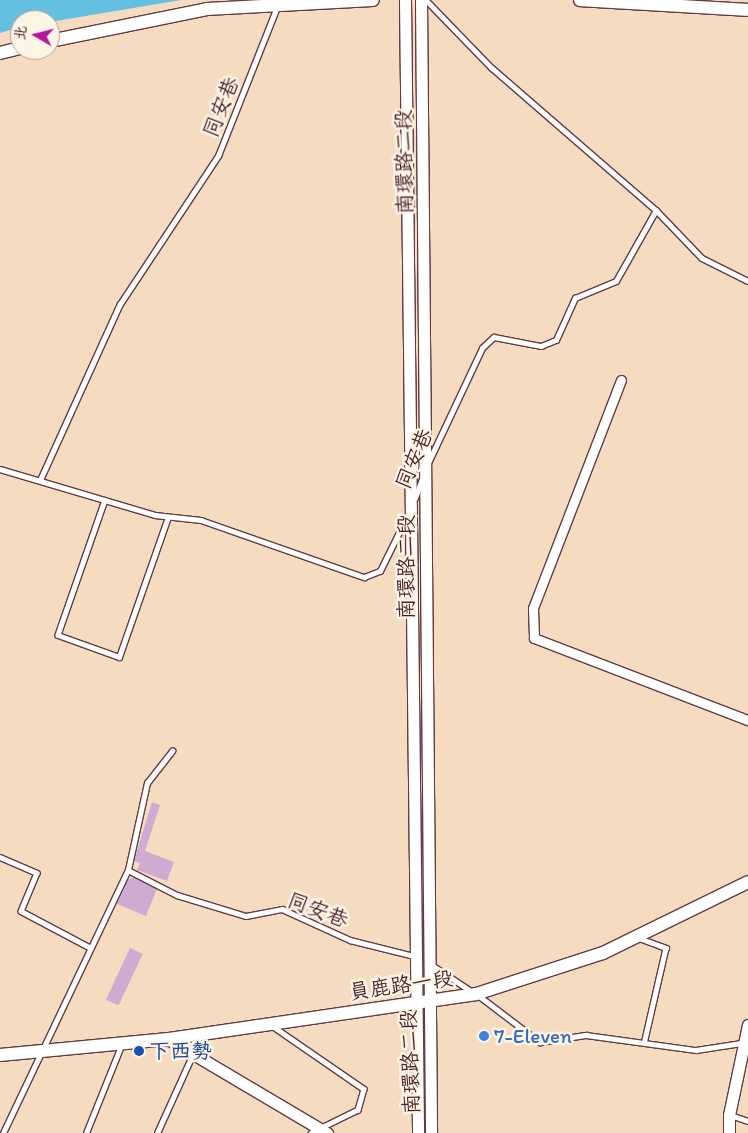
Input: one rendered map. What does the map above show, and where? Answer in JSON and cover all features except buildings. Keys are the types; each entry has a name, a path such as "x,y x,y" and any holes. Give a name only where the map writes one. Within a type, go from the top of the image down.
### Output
{"main road":[{"path":"60,40 207,9 373,0"},
{"path":"580,0 748,10"},
{"name":"員鹿路一段","path":"0,1055 122,1045 476,994 536,978 636,937 748,882"}],"street":[{"name":"南環路二段","path":"405,0 415,956 422,1001 431,1133"},
{"name":"南環路二段","path":"418,1133 422,1001 428,963 426,467 421,0"},
{"path":"621,380 533,608 534,638 748,720"},
{"path":"729,1133 729,1115 746,1044 748,1025"},
{"path":"168,1039 192,1056 319,1131"}],"lane":[{"path":"426,0 520,94 548,113 656,210 714,268 748,280"},
{"name":"同安巷","path":"40,480 120,304 218,156 278,4"},
{"name":"同安巷","path":"0,469 168,517 201,520 364,577 380,571 411,507 426,467 482,348 494,337 542,346 556,340 575,298 616,281 656,210"},
{"path":"104,500 58,635 119,657 168,517"},
{"path":"3,1133 89,947 128,870 147,783 172,751"},
{"path":"0,857 37,873 21,911 89,947"},
{"name":"同安巷","path":"128,870 177,894 246,916 282,909 350,940 415,956"},
{"path":"636,937 666,948 645,1040"},
{"path":"428,963 476,994 540,1042 586,1035 645,1040 696,1050 746,1044"},
{"path":"271,1025 364,1089 358,1110 319,1131"},
{"path":"86,1133 122,1045"},
{"path":"158,1133 192,1056"},
{"path":"729,1115 748,1122"}],"water":[{"path":"0,0 181,0 60,20 60,10 10,10 10,30 0,33"}],"place":[{"name":"7-Eleven","path":"484,1036"},
{"name":"下西勢","path":"139,1051"}]}
